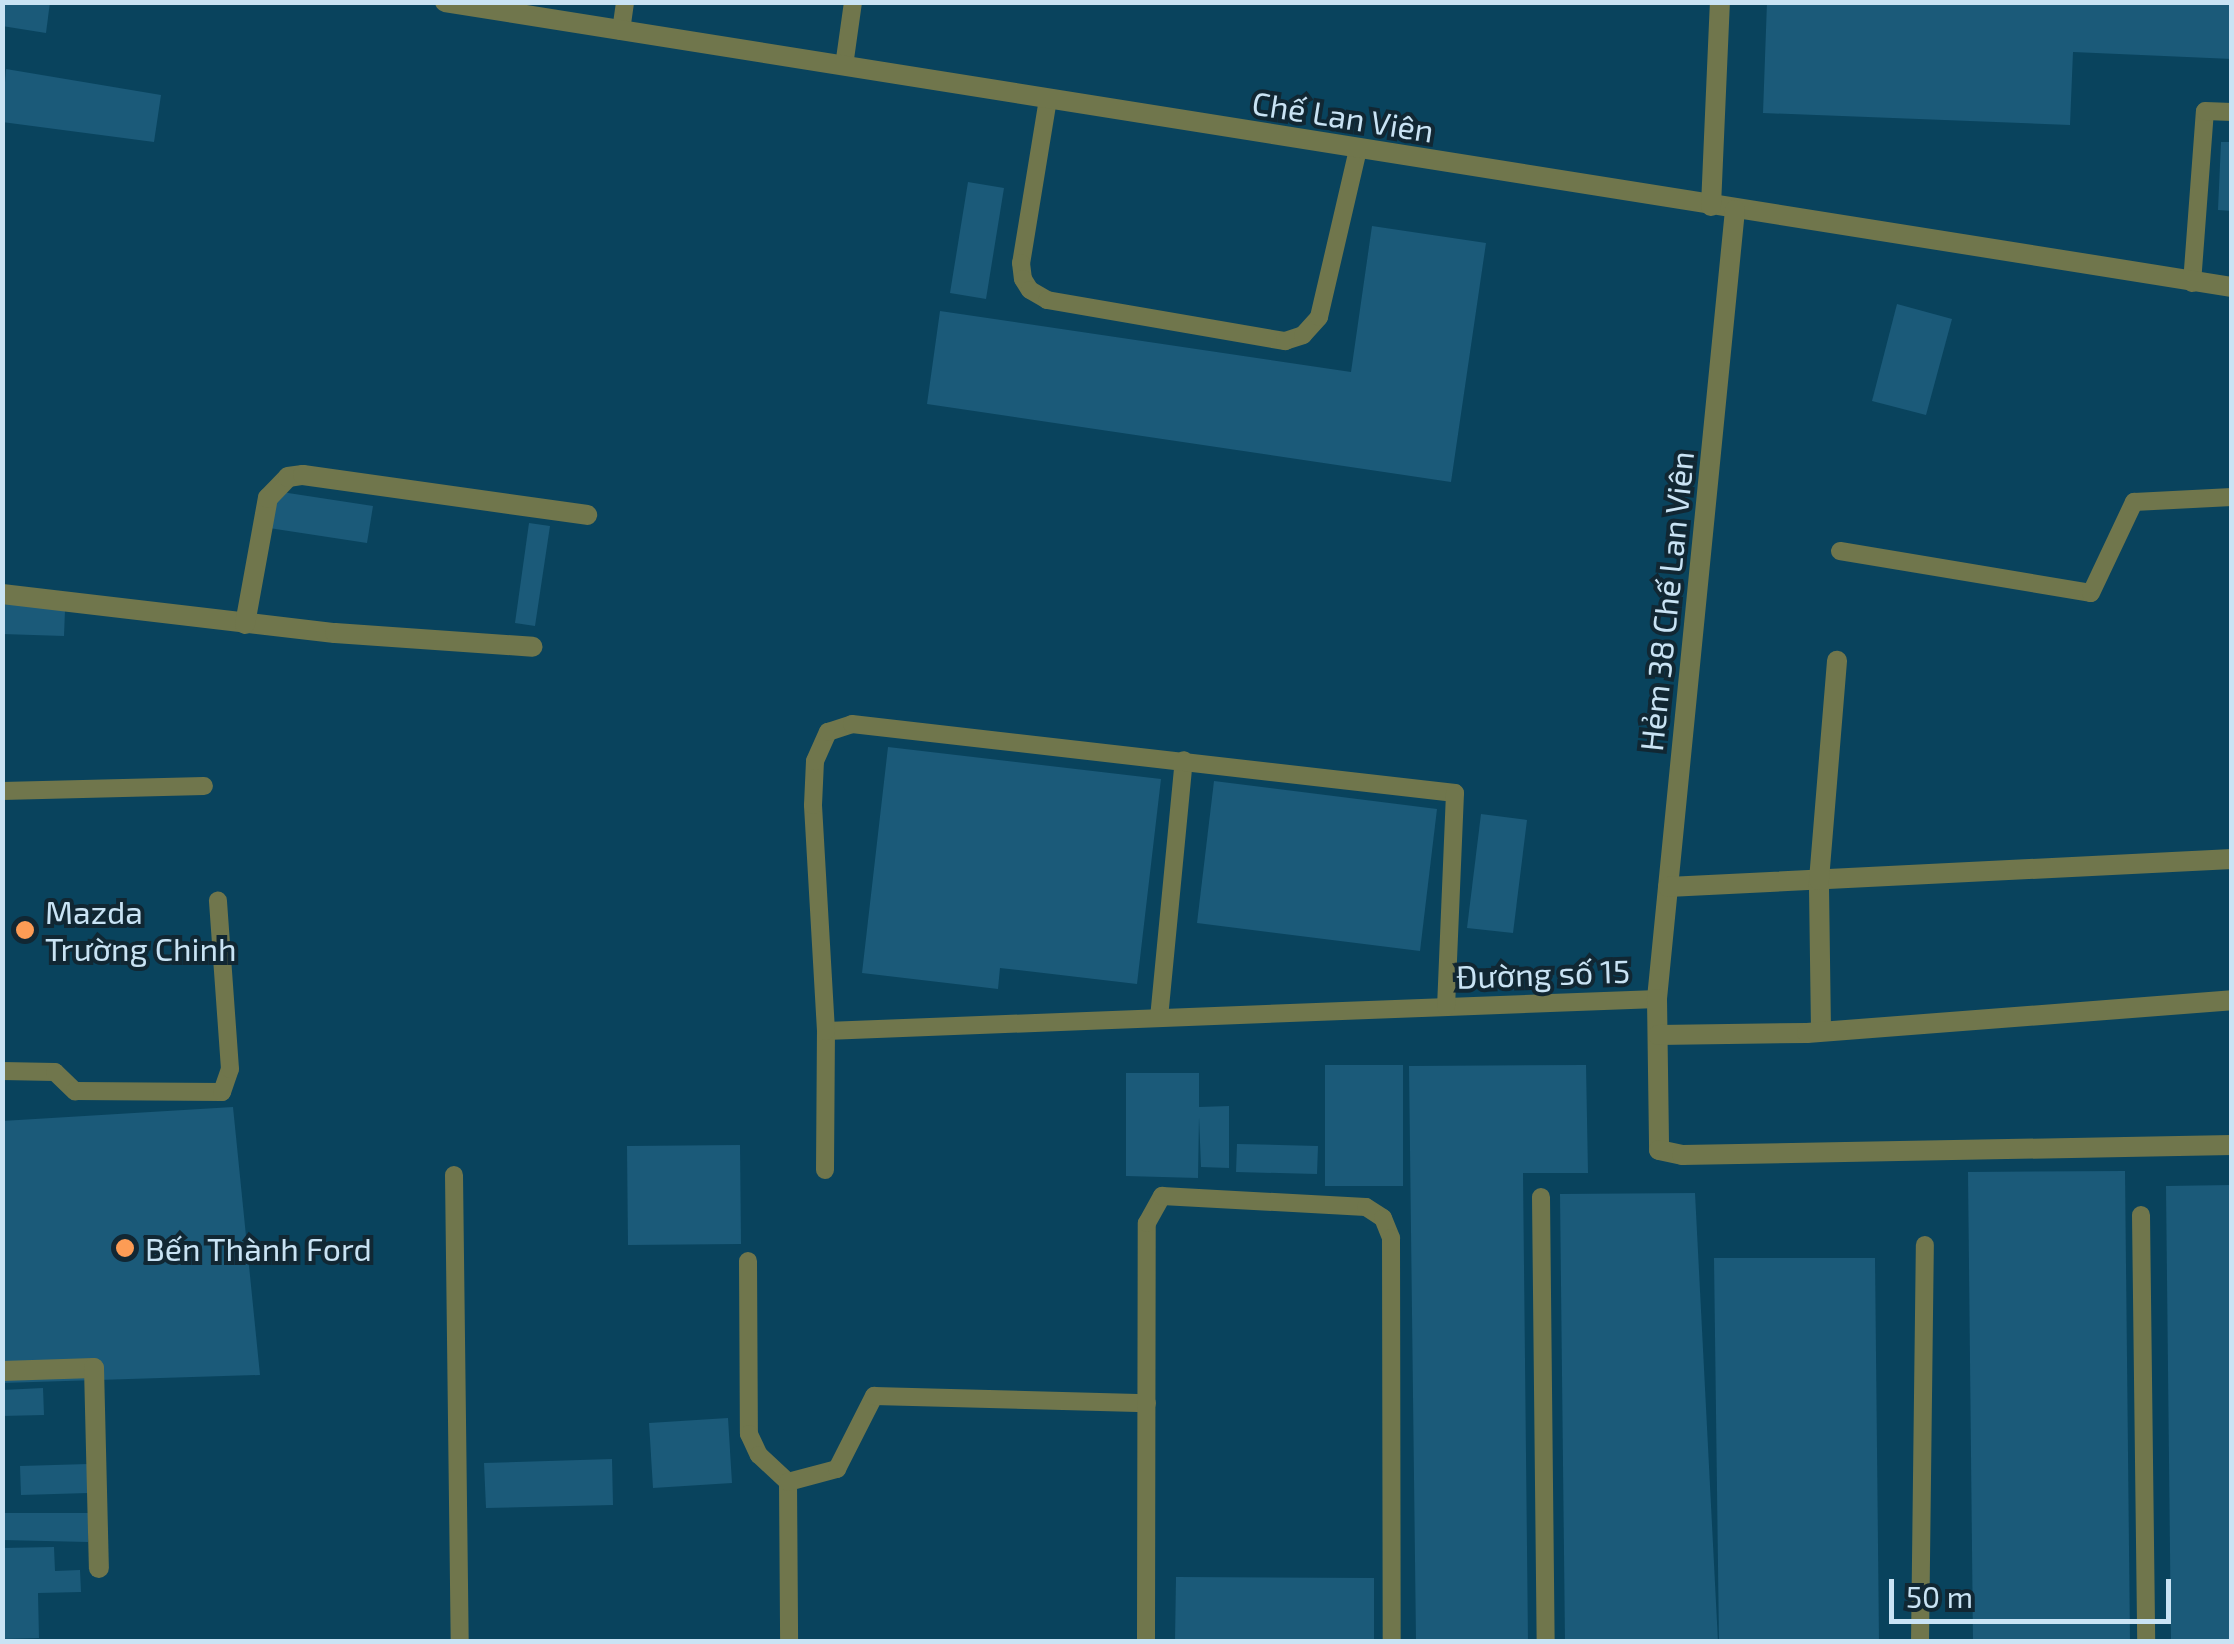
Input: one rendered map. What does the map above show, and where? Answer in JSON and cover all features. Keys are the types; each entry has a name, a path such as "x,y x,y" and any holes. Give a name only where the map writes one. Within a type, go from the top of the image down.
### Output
{"street":[{"name":"Chế Lan Viên","path":"445,2 2232,287"},
{"path":"1711,206 1720,2"},
{"name":"Hẻm 38 Chế Lan Viên","path":"1657,999 1734,210"},
{"path":"245,624 268,498 288,477 303,475 587,515"},
{"path":"2,594 245,624 534,647"},
{"path":"1820,1031 1819,880 1837,661"},
{"path":"1668,887 2232,859"},
{"name":"Đường số 15","path":"1657,999 1659,1150 1682,1155 2232,1145"},
{"path":"1658,1034 1820,1031 2232,1000"},
{"path":"2,1370 94,1368 98,1568"}],"lane":[{"path":"622,31 626,2"},
{"path":"844,66 853,2"},
{"path":"1048,99 1021,262 1023,279 1030,290 1046,300 1286,341 1303,335 1318,317 1358,149"},
{"path":"2192,282 2205,111 2232,112"},
{"path":"1840,551 2091,593 2134,502 2232,497"},
{"path":"825,1170 826,1031 813,805 815,761 828,732 852,724 1455,793 1446,1007"},
{"path":"1159,1018 1184,760"},
{"path":"2,791 204,786"},
{"path":"2,1071 55,1072 75,1091 222,1092 230,1069 218,900"},
{"name":"Đường số 15","path":"826,1031 1657,999"},
{"path":"454,1175 460,1642"},
{"path":"1146,1642 1147,1223 1162,1196 1366,1207 1383,1218 1391,1238 1392,1642"},
{"path":"1541,1197 1546,1642"},
{"path":"2141,1214 2146,1642"},
{"path":"1920,1642 1926,1246"},
{"path":"748,1261 749,1434 759,1454 788,1482 790,1642"},
{"path":"788,1482 838,1469 874,1396 1147,1403"}],"building":[{"path":"2,2 50,2 46,33 2,26"},
{"path":"1767,2 2232,2 2232,59 2073,52 2070,125 1763,113"},
{"path":"6,69 161,95 154,142 2,122"},
{"path":"2221,142 2232,142 2232,211 2218,210"},
{"path":"968,182 1004,188 986,299 950,293"},
{"path":"1372,226 1486,243 1451,482 927,404 940,311 1351,372"},
{"path":"1897,304 1952,319 1926,415 1872,401"},
{"path":"275,491 373,506 367,543 269,528"},
{"path":"529,523 550,526 535,626 515,623"},
{"path":"2,600 65,610 64,636 2,634"},
{"path":"888,747 1161,779 1137,984 1000,968 998,989 862,973"},
{"path":"1214,781 1437,809 1420,951 1197,923"},
{"path":"1481,814 1527,820 1513,933 1467,928"},
{"path":"1325,1065 1403,1065 1403,1186 1325,1186"},
{"path":"1586,1065 1588,1173 1523,1173 1528,1642 1416,1642 1409,1066"},
{"path":"1126,1073 1199,1073 1199,1107 1229,1106 1229,1168 1201,1167 1199,1117 1198,1178 1126,1176"},
{"name":"Bến Thành Ford","path":"233,1107 260,1375 2,1383 2,1121"},
{"path":"1237,1144 1318,1146 1317,1174 1236,1172"},
{"path":"740,1145 741,1244 628,1245 627,1146"},
{"path":"2125,1171 2130,1642 1973,1642 1968,1172"},
{"path":"2232,1185 2232,1642 2171,1642 2166,1186"},
{"path":"1695,1193 1718,1642 1565,1642 1560,1194"},
{"path":"1714,1258 1875,1258 1879,1642 1719,1642"},
{"path":"43,1388 44,1415 2,1416 2,1390"},
{"path":"728,1418 732,1483 653,1488 649,1423"},
{"path":"612,1459 613,1505 486,1508 484,1463"},
{"path":"88,1464 88,1493 21,1495 20,1466"},
{"path":"2,1513 89,1513 88,1542 2,1540"},
{"path":"54,1547 55,1571 80,1570 81,1592 38,1593 39,1638 2,1639 2,1548"},
{"path":"1176,1577 1374,1578 1374,1642 1175,1642"}],"place":[{"name":"Mazda Trường Chinh","path":"25,930"},
{"name":"Bến Thành Ford","path":"125,1248"}]}
